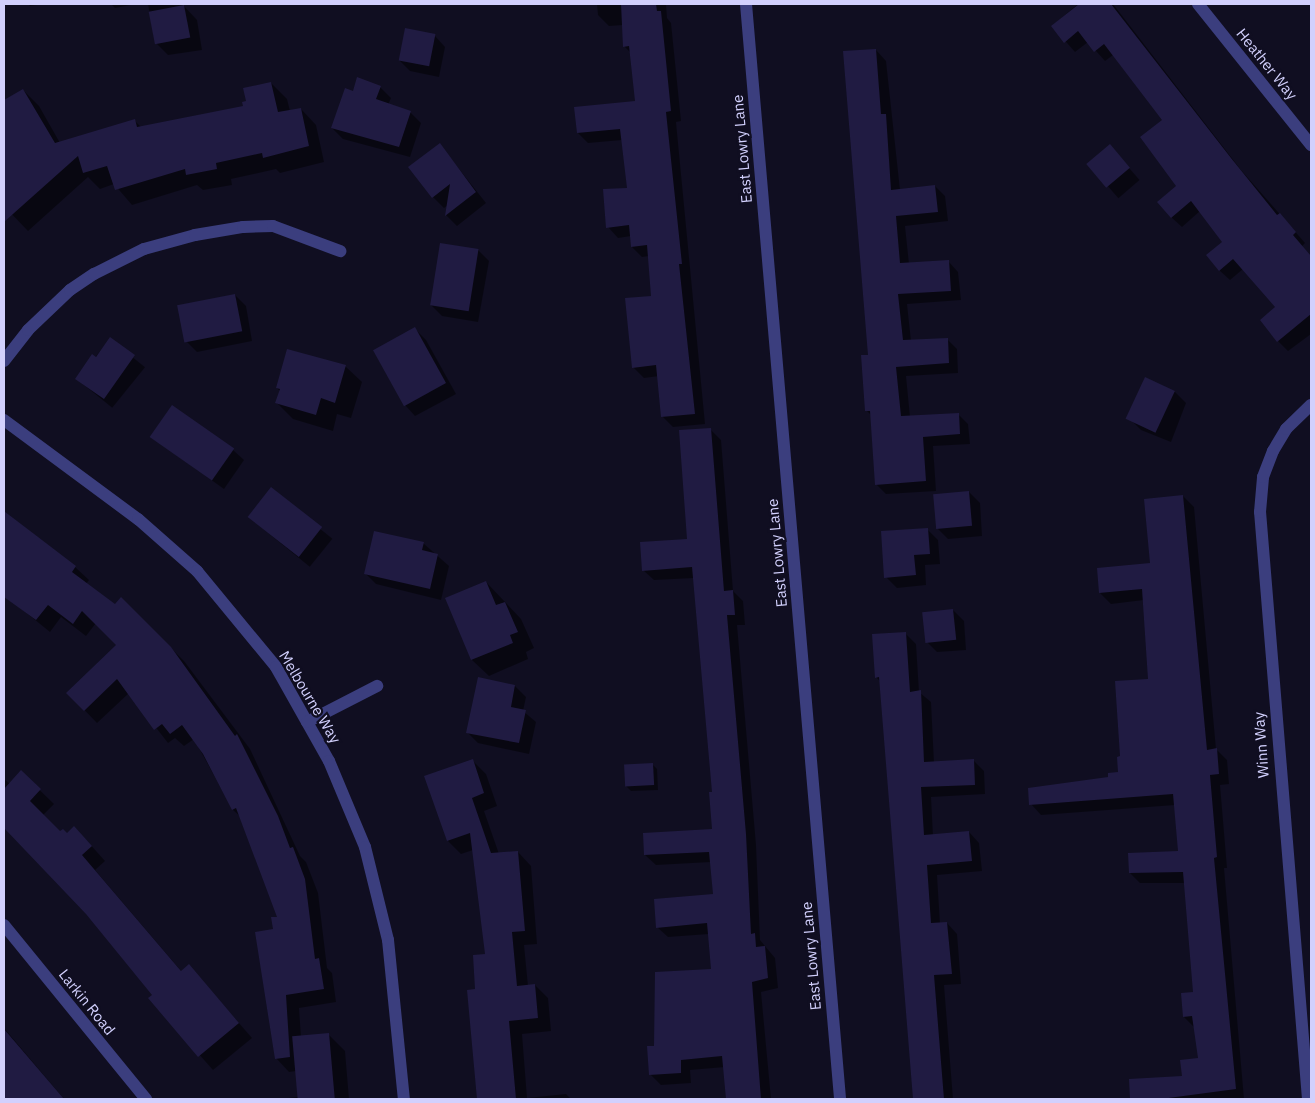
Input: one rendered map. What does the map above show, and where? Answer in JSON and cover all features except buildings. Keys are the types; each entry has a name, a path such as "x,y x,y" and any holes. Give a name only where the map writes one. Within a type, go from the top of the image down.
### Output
{"street":[{"name":"East Lowry Lane","path":"746,4 840,1099"},
{"name":"Heather Way","path":"1198,4 1311,145"},
{"path":"4,361 28,330 70,290 144,249 195,234 243,227 272,226 340,250"},
{"name":"Winn Way","path":"1308,1099 1260,512 1263,477 1273,451 1286,429 1311,405"},
{"name":"Melbourne Way","path":"4,420 138,519 197,571 276,667 350,805 378,892 388,940 404,1099"},
{"path":"307,722 377,686"},
{"name":"Larkin Road","path":"4,925 146,1099"}]}
